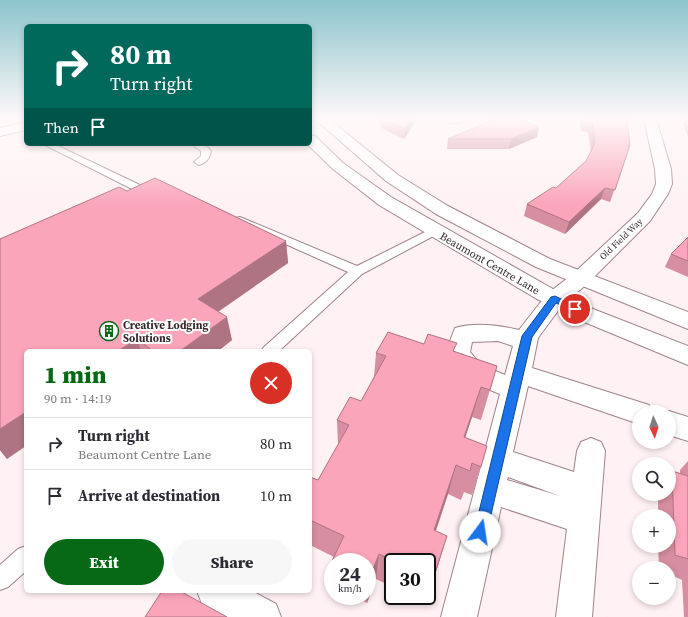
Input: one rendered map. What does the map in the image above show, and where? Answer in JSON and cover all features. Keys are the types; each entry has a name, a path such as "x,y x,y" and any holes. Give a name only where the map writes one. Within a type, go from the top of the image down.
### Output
{"street":[{"name":"Beaumont Centre Lane","path":"319,148 338,166 385,201 555,299 585,314 688,356"},
{"name":"Beaumont Centre Lane","path":"356,148 392,178 423,198 507,245 580,279 688,321"},
{"name":"Old Field Way","path":"459,617 527,336 555,299 580,279 644,217 660,194 664,184 663,169 657,148"},
{"path":"526,341 498,333 463,334 457,354 472,372 517,381 632,411"},
{"path":"676,425 688,429"},
{"path":"574,617 591,451"},
{"path":"498,460 586,505"},
{"path":"491,489 586,505"},
{"path":"220,593 264,617"}],"lane":[{"path":"55,148 140,189"},
{"path":"199,162 205,157 206,151 204,148"},
{"path":"126,195 152,183"},
{"path":"230,216 358,271"},
{"path":"271,349 358,271 435,231"},
{"path":"0,579 24,559"}],"building":[{"path":"593,148 629,148 615,190 605,188 569,222 527,204 553,187 556,188 586,161"},
{"name":"Creative Lodging Solutions","path":"155,178 286,241 198,299 227,317 183,349 150,349 137,339 121,349 24,349 24,413 0,429 0,239 119,187 127,191"},
{"path":"688,237 688,261 671,254"},
{"path":"388,332 424,344 428,334 457,343 453,351 497,366 490,390 481,387 464,437 487,446 481,467 472,463 470,471 456,465 434,530 447,536 436,570 436,553 384,553 384,556 379,554 376,562 376,553 336,553 344,536 312,521 312,478 318,480 349,425 337,420 350,397 361,401 386,356 376,353"},
{"path":"676,472 688,476 688,559 675,555 676,509 673,509 673,501 676,501"},
{"path":"161,593 184,593 227,617 145,617"}],"place":[{"name":"Creative Lodging Solutions","path":"109,331"}],"route":[{"path":"480,532 527,336 555,299 575,309"}]}
